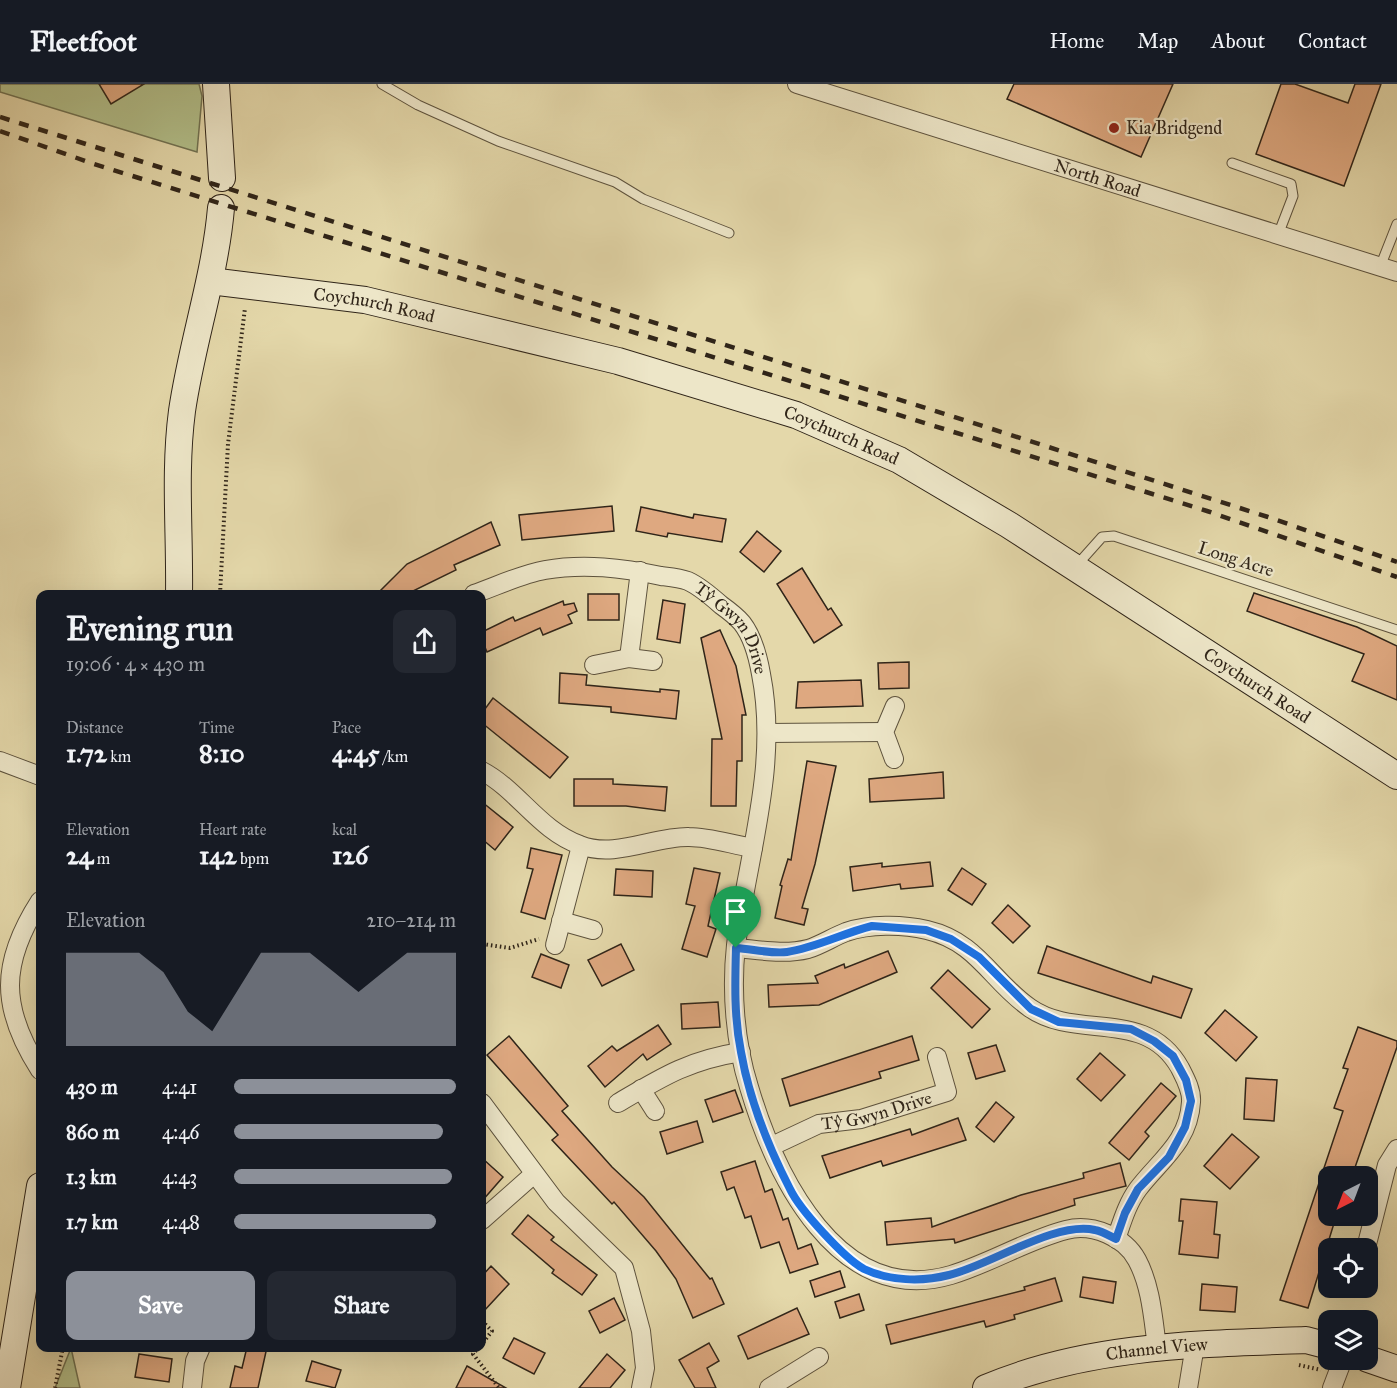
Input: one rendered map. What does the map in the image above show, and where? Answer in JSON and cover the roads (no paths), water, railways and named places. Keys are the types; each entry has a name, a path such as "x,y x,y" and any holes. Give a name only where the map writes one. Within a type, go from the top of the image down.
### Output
{"main road":[{"path":"216,84 222,178"},
{"path":"179,590 176,483 183,410 217,250 221,208"},
{"name":"Coychurch Road","path":"210,281 388,305 618,361 796,415 899,460 1009,525 1397,776"},
{"path":"7,1388 36,1210"},
{"name":"Channel View","path":"986,1388 1016,1376 1088,1358 1157,1347 1306,1340 1318,1343"},
{"path":"1378,1362 1397,1369"}],"street":[{"name":"North Road","path":"797,84 1388,270"},
{"name":"Tŷ Gwyn Drive","path":"485,590 542,570 584,565 640,571 689,582 717,601 743,624 757,653 767,704 768,733 763,793 736,948 735,1006 741,1052 749,1088 790,1191 831,1242 864,1268 893,1278 922,1280 950,1275 1069,1229 1096,1230 1116,1239 1136,1258 1151,1303 1157,1347"},
{"path":"629,658 640,571"},
{"path":"594,665 629,658 652,662"},
{"path":"894,759 884,732 895,706"},
{"path":"768,733 884,732"},
{"path":"0,761 36,774"},
{"path":"486,774 518,797 546,826 581,846 620,849 689,837 753,848"},
{"path":"581,846 558,933 593,930"},
{"path":"36,909 6,968 10,1016 36,1064"},
{"path":"736,948 784,953 809,948 846,932 872,926 926,930 951,939 979,957 1031,1009 1059,1022 1131,1029 1154,1041 1173,1056 1186,1080 1191,1101 1185,1127 1169,1157 1138,1189 1125,1213 1116,1239"},
{"path":"618,1103 673,1071 708,1057 741,1052"},
{"name":"Tŷ Gwyn Drive","path":"772,1146 819,1124 861,1119 947,1092 937,1057"},
{"path":"641,1089 655,1111"},
{"path":"486,1108 556,1202 624,1268 641,1331 645,1368 641,1388"},
{"path":"1369,1238 1387,1165 1397,1149"},
{"path":"486,1216 534,1174"},
{"path":"1188,1388 1195,1345"},
{"path":"192,1388 195,1361 199,1352"},
{"path":"770,1388 819,1357"},
{"path":"1332,1388 1339,1370"}],"lane":[{"path":"382,84 418,105 498,141 615,182 644,199 729,233"},
{"path":"1232,163 1291,184 1293,196 1278,235"},
{"path":"1388,270 1397,224"},
{"name":"Long Acre","path":"1076,567 1102,537 1114,536 1397,630"}],"railway":[{"path":"0,117 967,421 1268,517 1397,562"},
{"path":"0,131 94,164 1207,511 1397,577"}],"place":[{"name":"Kia Bridgend","path":"1114,128"}]}
